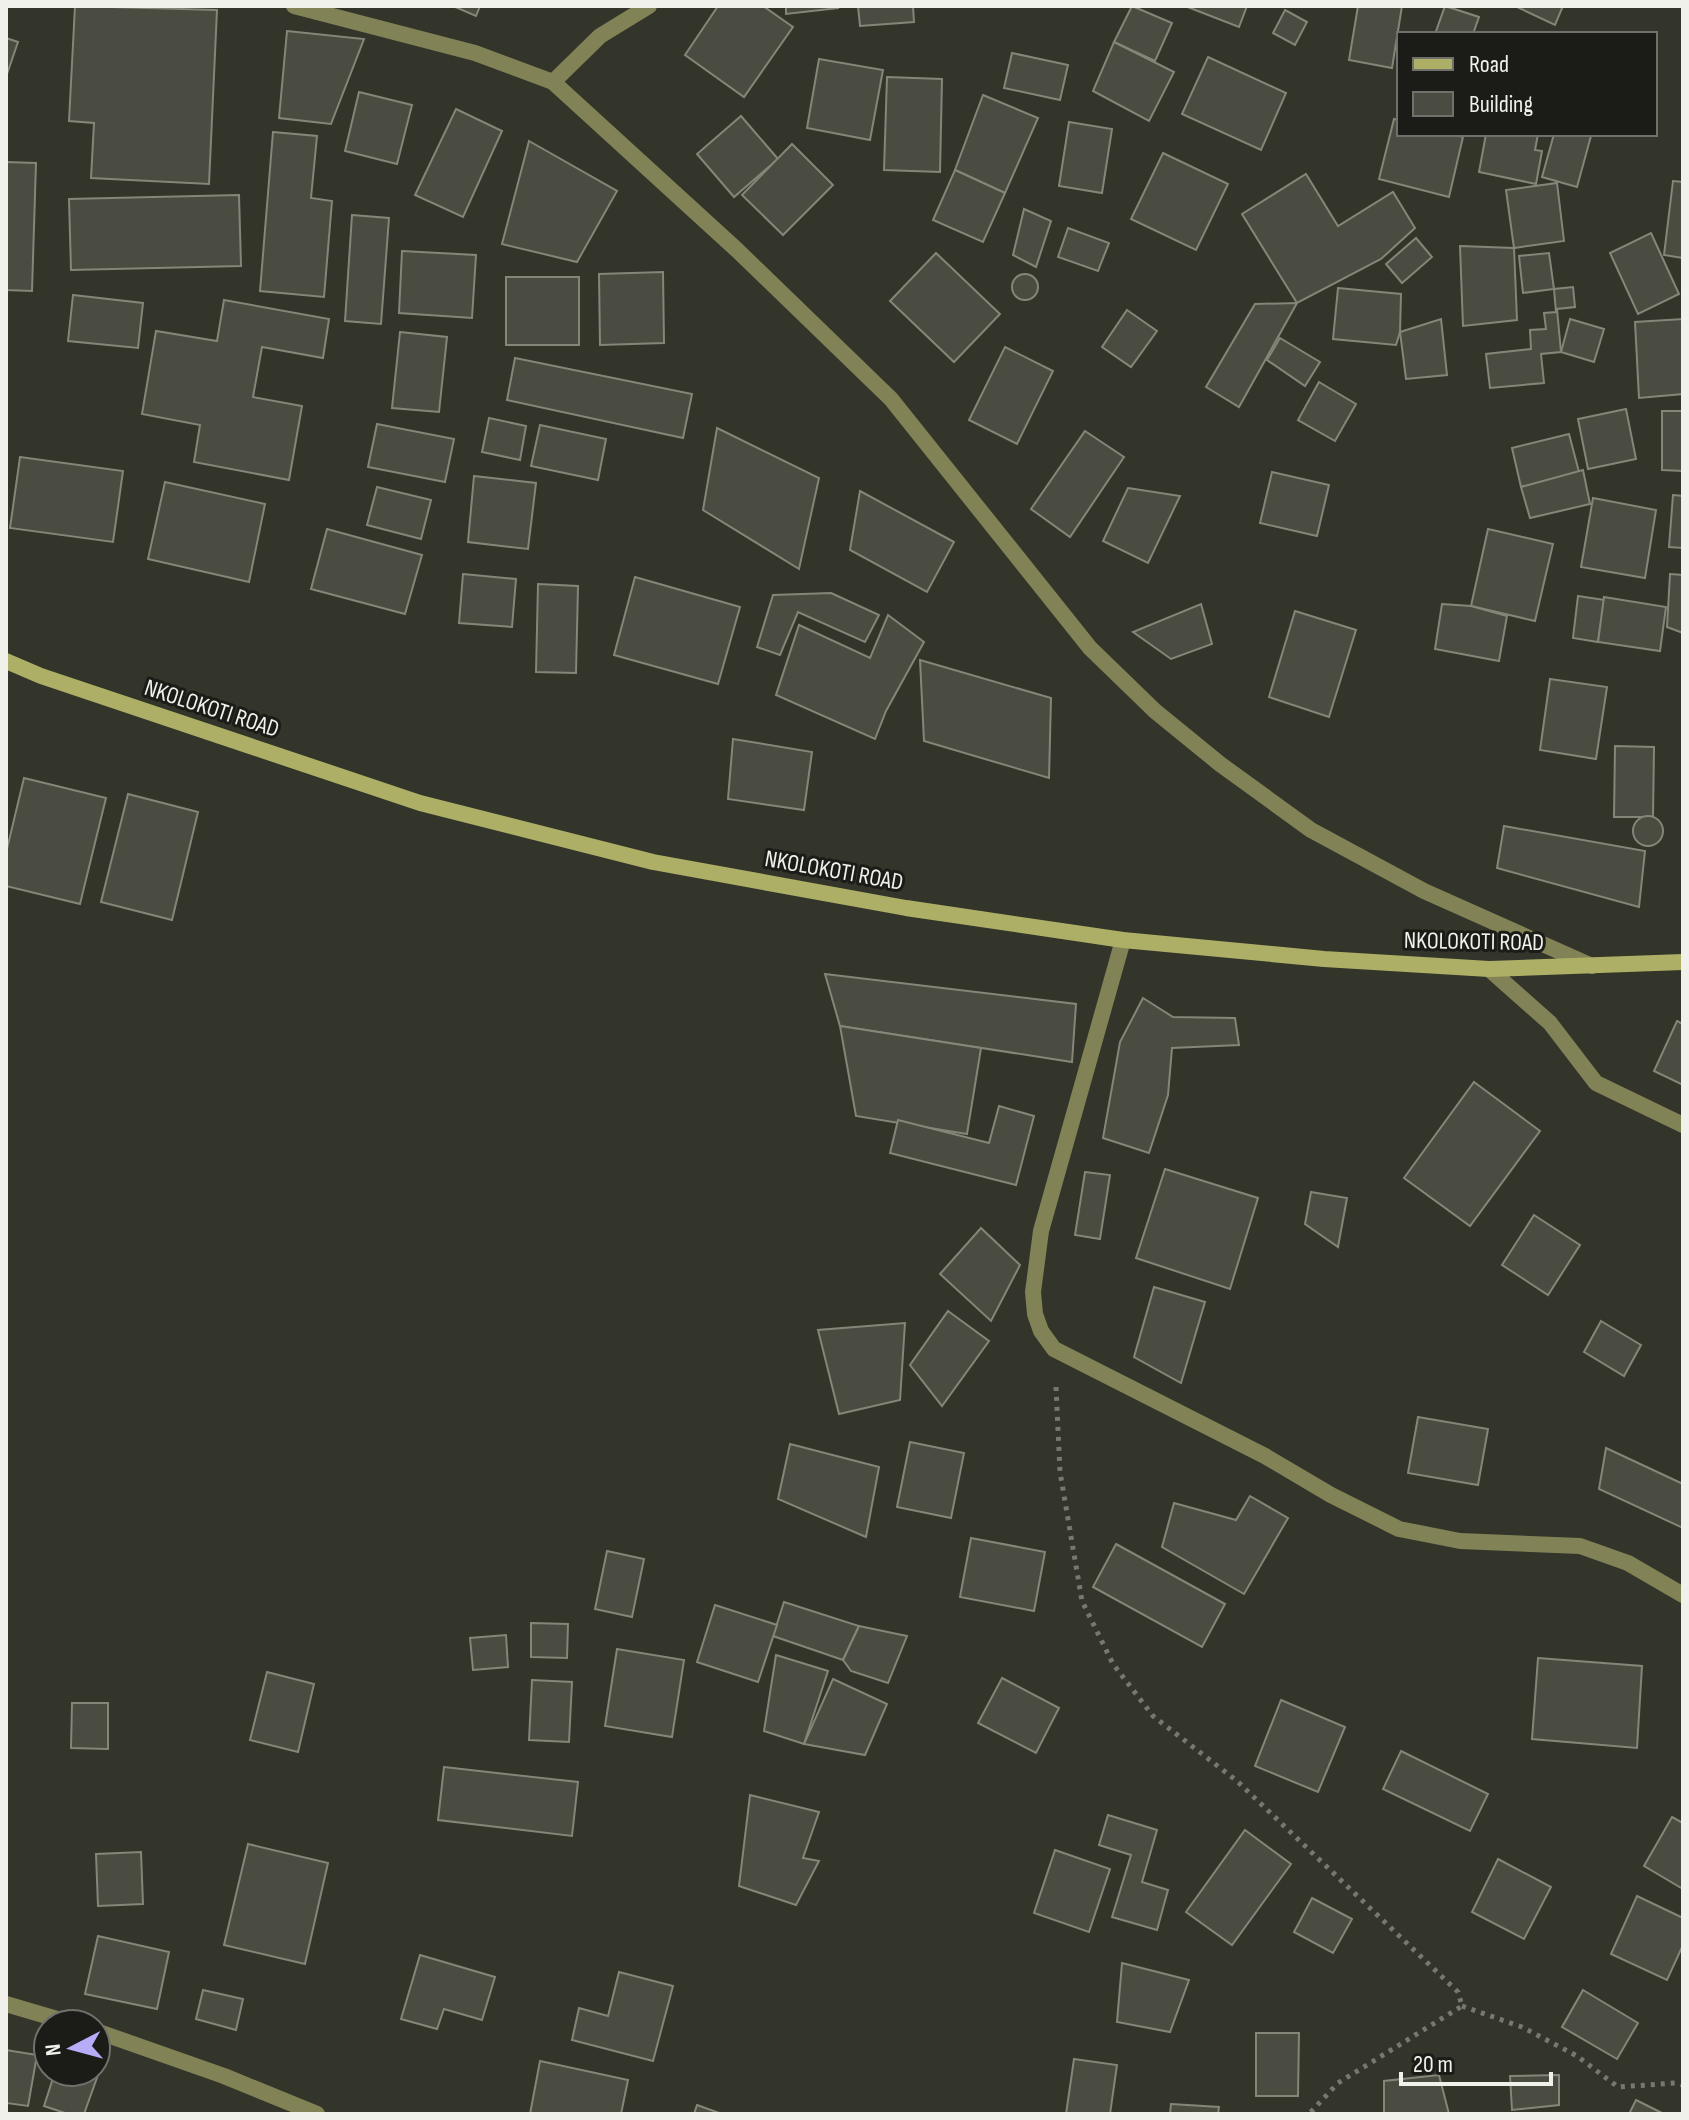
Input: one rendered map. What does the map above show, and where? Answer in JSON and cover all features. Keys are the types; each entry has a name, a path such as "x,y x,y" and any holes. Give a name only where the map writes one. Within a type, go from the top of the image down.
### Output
{"main road":[{"name":"NKOLOKOTI ROAD","path":"6,661 41,676 420,803 624,855 906,908 1123,940 1324,959 1489,969 1683,962"}],"street":[{"path":"294,6 475,53 553,82 737,250 891,399 1090,648 1155,711 1220,764 1311,830 1424,891 1594,966"},
{"path":"553,82 600,36 649,6"},
{"path":"1123,940 1041,1231 1033,1292 1035,1314 1041,1331 1054,1349 1265,1456 1331,1495 1399,1529 1460,1541 1580,1546 1628,1563 1683,1595"},
{"path":"1489,969 1550,1023 1596,1083 1683,1125"},
{"path":"6,2004 32,2012"},
{"path":"112,2037 224,2076 317,2114"}],"path":[{"path":"1054,1349 1060,1472 1082,1601 1113,1664 1153,1716 1237,1781 1458,1992 1462,2006"},
{"path":"1462,2006 1522,2027 1577,2056 1618,2087 1683,2085"},
{"path":"1309,2114 1338,2083 1462,2006"}],"building":[{"path":"75,6 217,10 209,184 91,178 94,123 69,121"},
{"path":"453,6 480,6 476,16"},
{"path":"718,6 763,6 793,27 744,97 685,55"},
{"path":"786,6 838,6 838,8 786,14"},
{"path":"858,6 913,6 914,22 860,26"},
{"path":"1132,6 1172,23 1155,61 1114,42"},
{"path":"1185,6 1247,6 1239,27"},
{"path":"1358,6 1402,6 1392,68 1349,60"},
{"path":"1445,6 1479,17 1474,32 1436,32"},
{"path":"1515,6 1563,6 1555,25"},
{"path":"1285,10 1307,22 1295,45 1273,33"},
{"path":"287,31 364,39 331,124 279,118"},
{"path":"6,38 18,42 6,77"},
{"path":"1114,42 1174,72 1149,121 1093,91"},
{"path":"1012,53 1068,65 1060,100 1004,88"},
{"path":"1208,57 1286,93 1261,150 1182,114"},
{"path":"819,59 883,70 870,140 807,128"},
{"path":"887,77 942,79 940,172 884,170"},
{"path":"359,92 412,105 397,164 345,151"},
{"path":"983,95 1038,118 1005,193 955,170"},
{"path":"456,109 502,131 463,217 415,195"},
{"path":"741,116 778,159 734,197 697,154"},
{"path":"1394,119 1397,120 1397,136 1463,137 1449,197 1379,179"},
{"path":"1069,122 1112,129 1102,193 1059,186"},
{"path":"273,132 317,136 311,198 332,201 324,297 260,291"},
{"path":"1486,136 1538,136 1535,150 1542,151 1536,184 1479,172"},
{"path":"1553,136 1591,136 1577,187 1542,177"},
{"path":"529,141 617,191 577,262 502,244"},
{"path":"792,144 833,185 783,235 742,195"},
{"path":"1163,153 1228,184 1196,250 1131,219"},
{"path":"6,162 36,163 32,291 6,290"},
{"path":"955,170 1005,193 983,242 933,220"},
{"path":"1306,174 1338,226 1393,192 1415,228 1381,259 1297,303 1242,214"},
{"path":"1673,181 1683,182 1683,258 1664,255"},
{"path":"1557,183 1564,241 1514,248 1506,190"},
{"path":"239,195 241,266 71,270 69,199"},
{"path":"1024,209 1051,221 1036,267 1013,255"},
{"path":"352,215 389,218 381,324 345,321"},
{"path":"1068,228 1109,243 1098,271 1058,257"},
{"path":"1651,233 1679,294 1638,314 1610,253"},
{"path":"1416,238 1432,257 1402,283 1386,264"},
{"path":"1460,246 1514,248 1517,320 1463,326"},
{"path":"402,251 476,255 472,318 399,313"},
{"path":"936,253 1000,314 954,362 890,301"},
{"path":"1549,253 1554,289 1523,293 1519,256"},
{"path":"663,272 664,343 600,345 599,274"},
{"path":"1025,274 1034,278 1038,287 1034,296 1025,300 1016,296 1012,287 1016,278"},
{"path":"506,277 579,277 579,345 506,345"},
{"path":"1573,287 1575,307 1557,309 1561,352 1541,354 1544,383 1490,388 1486,354 1531,349 1530,330 1546,329 1544,313 1556,312 1554,289"},
{"path":"1338,288 1401,294 1400,332 1396,345 1333,339"},
{"path":"73,295 143,303 138,348 68,341"},
{"path":"224,300 329,319 323,358 262,347 253,397 302,406 289,480 194,462 200,425 142,414 156,331 217,341"},
{"path":"1297,303 1239,407 1206,387 1255,304"},
{"path":"1127,310 1157,331 1131,367 1102,347"},
{"path":"1441,319 1447,375 1406,379 1400,332"},
{"path":"1570,319 1604,329 1594,362 1561,352"},
{"path":"1683,319 1683,394 1639,398 1635,322"},
{"path":"400,332 447,337 439,412 392,408"},
{"path":"1280,338 1320,362 1305,386 1267,360"},
{"path":"1005,347 1053,371 1017,444 969,420"},
{"path":"515,358 692,394 683,438 507,400"},
{"path":"1319,382 1356,404 1335,441 1298,420"},
{"path":"1626,409 1636,459 1588,469 1578,419"},
{"path":"1662,411 1683,411 1683,471 1662,470"},
{"path":"489,418 526,426 520,460 482,452"},
{"path":"377,424 454,439 445,482 368,467"},
{"path":"540,425 606,439 598,480 531,466"},
{"path":"717,428 819,478 799,569 703,510"},
{"path":"1085,431 1124,457 1070,537 1031,509"},
{"path":"1569,434 1579,472 1521,487 1512,448"},
{"path":"20,457 123,471 113,542 10,528"},
{"path":"1583,470 1590,504 1530,518 1521,487"},
{"path":"1272,472 1329,485 1317,536 1260,523"},
{"path":"474,476 536,483 528,549 468,542"},
{"path":"165,482 265,504 249,582 148,559"},
{"path":"377,487 431,500 421,539 367,525"},
{"path":"1128,488 1180,496 1148,563 1103,541"},
{"path":"860,491 954,542 927,592 850,550"},
{"path":"1673,495 1683,496 1683,548 1669,547"},
{"path":"1593,498 1656,510 1645,578 1581,567"},
{"path":"327,529 422,555 405,614 311,589"},
{"path":"1488,529 1553,544 1535,621 1471,606"},
{"path":"463,574 516,579 512,627 459,623"},
{"path":"1670,574 1683,575 1683,633 1667,627"},
{"path":"635,577 740,607 718,684 614,655"},
{"path":"538,584 578,586 576,673 536,672"},
{"path":"831,593 879,615 865,642 798,612 780,655 757,647 773,595"},
{"path":"1578,596 1605,600 1598,642 1573,638"},
{"path":"1604,597 1666,607 1660,651 1598,642"},
{"path":"1201,604 1212,644 1171,659 1133,632"},
{"path":"1442,604 1471,606 1507,616 1499,661 1435,649"},
{"path":"1295,611 1356,630 1329,717 1269,697"},
{"path":"888,615 924,642 886,711 875,739 776,695 799,625 870,658"},
{"path":"920,660 1051,698 1049,778 924,741"},
{"path":"1550,679 1607,687 1596,759 1540,750"},
{"path":"733,739 812,752 804,810 728,799"},
{"path":"1615,746 1654,747 1653,817 1614,817"},
{"path":"24,778 106,798 80,904 6,886 6,853"},
{"path":"128,794 198,812 172,920 101,902"},
{"path":"1648,816 1659,820 1663,831 1659,842 1648,846 1637,842 1633,831 1637,820"},
{"path":"1504,826 1645,851 1639,907 1497,868"},
{"path":"825,974 1076,1004 1072,1062 840,1026"},
{"path":"1143,998 1173,1017 1235,1018 1239,1045 1172,1048 1168,1095 1149,1153 1103,1138 1120,1042"},
{"path":"1677,1021 1683,1024 1683,1085 1654,1071"},
{"path":"840,1026 981,1048 967,1134 856,1116"},
{"path":"1474,1082 1540,1131 1470,1226 1404,1178"},
{"path":"999,1106 1034,1116 1016,1185 890,1153 898,1120 989,1143"},
{"path":"1165,1169 1258,1198 1230,1289 1136,1258"},
{"path":"1085,1172 1110,1175 1100,1239 1075,1235"},
{"path":"1311,1192 1347,1198 1338,1247 1305,1224"},
{"path":"1534,1215 1580,1245 1548,1295 1502,1265"},
{"path":"981,1228 1020,1265 991,1321 940,1274"},
{"path":"1154,1287 1205,1302 1181,1383 1134,1357"},
{"path":"948,1311 989,1341 942,1406 910,1365"},
{"path":"1601,1321 1641,1345 1624,1376 1584,1352"},
{"path":"905,1323 900,1400 839,1414 818,1330"},
{"path":"1418,1417 1488,1429 1478,1485 1408,1473"},
{"path":"910,1442 964,1453 951,1518 897,1507"},
{"path":"790,1444 879,1467 866,1537 778,1499"},
{"path":"1606,1448 1683,1484 1683,1528 1599,1489"},
{"path":"1250,1496 1288,1518 1244,1594 1162,1547 1174,1503 1236,1520"},
{"path":"971,1538 1045,1552 1034,1611 960,1597"},
{"path":"1116,1544 1225,1604 1202,1647 1093,1587"},
{"path":"607,1551 644,1559 632,1617 595,1609"},
{"path":"784,1602 859,1626 843,1660 773,1636"},
{"path":"715,1605 777,1625 758,1682 697,1662"},
{"path":"531,1623 568,1624 567,1658 531,1657"},
{"path":"859,1626 907,1636 888,1683 851,1671 843,1660"},
{"path":"506,1635 508,1667 473,1670 470,1638"},
{"path":"617,1649 684,1660 672,1737 605,1726"},
{"path":"776,1655 828,1671 804,1744 764,1731"},
{"path":"1538,1658 1642,1666 1637,1748 1532,1739"},
{"path":"267,1672 314,1684 298,1752 250,1740"},
{"path":"1002,1678 1059,1708 1036,1753 978,1723"},
{"path":"833,1679 887,1704 865,1755 804,1744"},
{"path":"532,1680 572,1682 569,1742 529,1740"},
{"path":"1281,1700 1345,1727 1318,1792 1255,1766"},
{"path":"72,1703 108,1703 108,1749 71,1748"},
{"path":"1401,1751 1488,1794 1470,1831 1383,1789"},
{"path":"444,1767 578,1782 572,1836 438,1820"},
{"path":"750,1795 819,1812 803,1858 819,1861 796,1905 739,1886"},
{"path":"1108,1815 1157,1830 1142,1882 1168,1890 1157,1930 1112,1917 1131,1855 1099,1845"},
{"path":"1672,1817 1683,1823 1683,1889 1644,1866"},
{"path":"1245,1830 1291,1864 1232,1945 1186,1912"},
{"path":"248,1844 328,1863 305,1964 224,1945"},
{"path":"1055,1850 1110,1869 1089,1932 1034,1913"},
{"path":"141,1852 143,1904 98,1906 96,1854"},
{"path":"1498,1859 1551,1887 1524,1939 1472,1912"},
{"path":"1637,1896 1683,1918 1683,1945 1667,1980 1611,1954"},
{"path":"1312,1898 1352,1919 1333,1953 1294,1932"},
{"path":"98,1936 169,1952 157,2009 85,1994"},
{"path":"420,1955 495,1977 482,2020 444,2009 437,2029 401,2019"},
{"path":"1122,1963 1189,1980 1170,2032 1117,2022"},
{"path":"619,1972 673,1986 653,2061 572,2040 579,2008 608,2016"},
{"path":"203,1990 243,1999 236,2030 196,2019"},
{"path":"1583,1990 1638,2023 1617,2059 1562,2027"},
{"path":"1256,2033 1299,2033 1298,2096 1256,2096"},
{"path":"6,2050 32,2054 28,2106 6,2103"},
{"path":"1074,2059 1117,2065 1110,2114 1066,2114"},
{"path":"540,2061 628,2080 621,2114 530,2114"},
{"path":"1439,2075 1449,2114 1384,2114 1384,2081"},
{"path":"1559,2075 1559,2105 1512,2110 1510,2076"},
{"path":"50,2088 93,2088 84,2114 68,2114 44,2106"},
{"path":"1636,2100 1664,2114 1629,2114"},
{"path":"1171,2104 1219,2107 1218,2114 1170,2114"},
{"path":"697,2105 722,2114 694,2114"}]}
